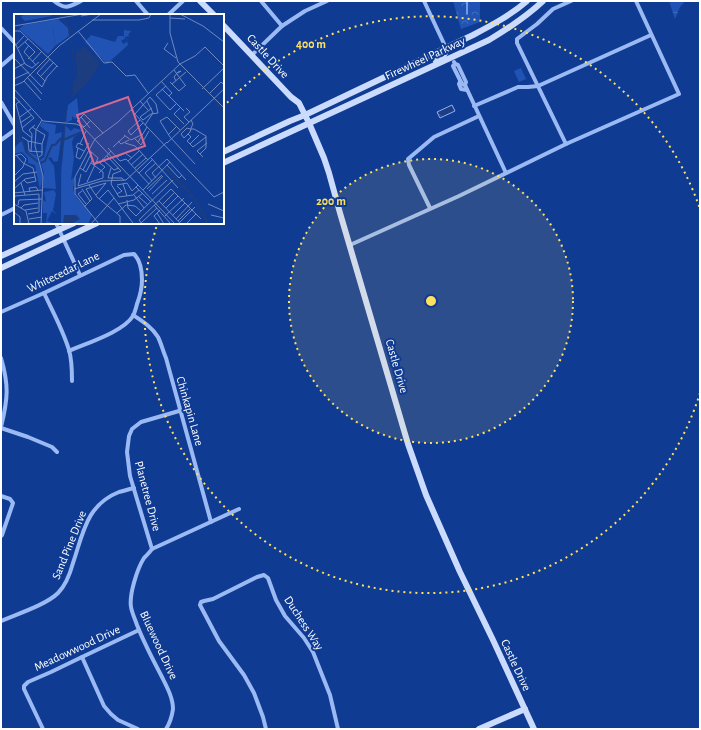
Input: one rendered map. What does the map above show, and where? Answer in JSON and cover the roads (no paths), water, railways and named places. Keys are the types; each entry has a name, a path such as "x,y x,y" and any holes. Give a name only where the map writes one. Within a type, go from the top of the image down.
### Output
{"main road":[{"path":"200,1 213,14"},
{"name":"Firewheel Parkway","path":"224,152 305,115 473,35 500,21 527,1"},
{"name":"Firewheel Parkway","path":"224,163 489,40 524,18 543,1"},
{"name":"Castle Drive","path":"224,26 299,103 309,123 329,173 408,444 426,495 460,572 534,729"},
{"path":"413,75 444,56 446,48"},
{"path":"1,256 72,224"},
{"path":"1,268 95,224"},
{"path":"479,729 525,709"}],"street":[{"path":"54,1 60,6 64,7 81,1"},
{"path":"136,1 147,14"},
{"path":"169,14 183,1"},
{"path":"261,1 282,26"},
{"path":"252,56 282,26 304,11 327,1"},
{"path":"424,1 446,48"},
{"path":"566,144 517,43 517,38 537,24 553,9 571,1"},
{"path":"350,245 459,196 566,144 679,94 636,1"},
{"path":"1,28 14,42"},
{"path":"474,106 518,87 538,86 651,35"},
{"path":"1,66 14,55"},
{"path":"452,57 455,64 458,65 466,82 465,85 474,106 506,173"},
{"path":"455,64 453,66 460,82 459,84 461,89 467,90"},
{"path":"460,82 465,85"},
{"path":"1,102 14,124"},
{"path":"430,208 409,165 408,159 434,137 479,116"},
{"path":"1,140 14,131"},
{"path":"1,215 14,208"},
{"path":"56,224 80,275"},
{"name":"Whitecedar Lane","path":"1,312 124,255 134,254 140,265 142,287 133,315"},
{"path":"44,293 60,324 69,351 72,381"},
{"path":"69,351 113,333 125,324 133,315"},
{"name":"Chinkapin Lane","path":"133,315 150,328 158,337 166,358 179,411 211,522"},
{"path":"1,358 7,382 6,409 1,427 52,447 57,452"},
{"name":"Planetree Drive","path":"152,548 130,476 127,452 129,436 132,429 142,422 179,411"},
{"name":"Sand Pine Drive","path":"1,621 40,604 59,592 68,578 85,524 94,510 111,496 134,488"},
{"path":"1,496 13,503 1,536"},
{"path":"152,548 239,510"},
{"name":"Bluewood Drive","path":"152,548 140,566 132,593 131,608 139,630 168,689 171,699 173,708 172,715 170,723 166,729"},
{"name":"Duchess Way","path":"266,729 254,693 244,675 219,641 200,605 201,602 213,599 264,575 268,578 276,600 285,616 304,638 313,652 330,695 338,729"},
{"name":"Meadowwood Drive","path":"43,729 24,689 24,686 28,682 139,630"},
{"path":"82,657 104,706 118,720 138,729"}],"water":[{"path":"452,105 455,111 440,118 437,112"}],"waterway":[{"path":"467,1 467,14"}]}
